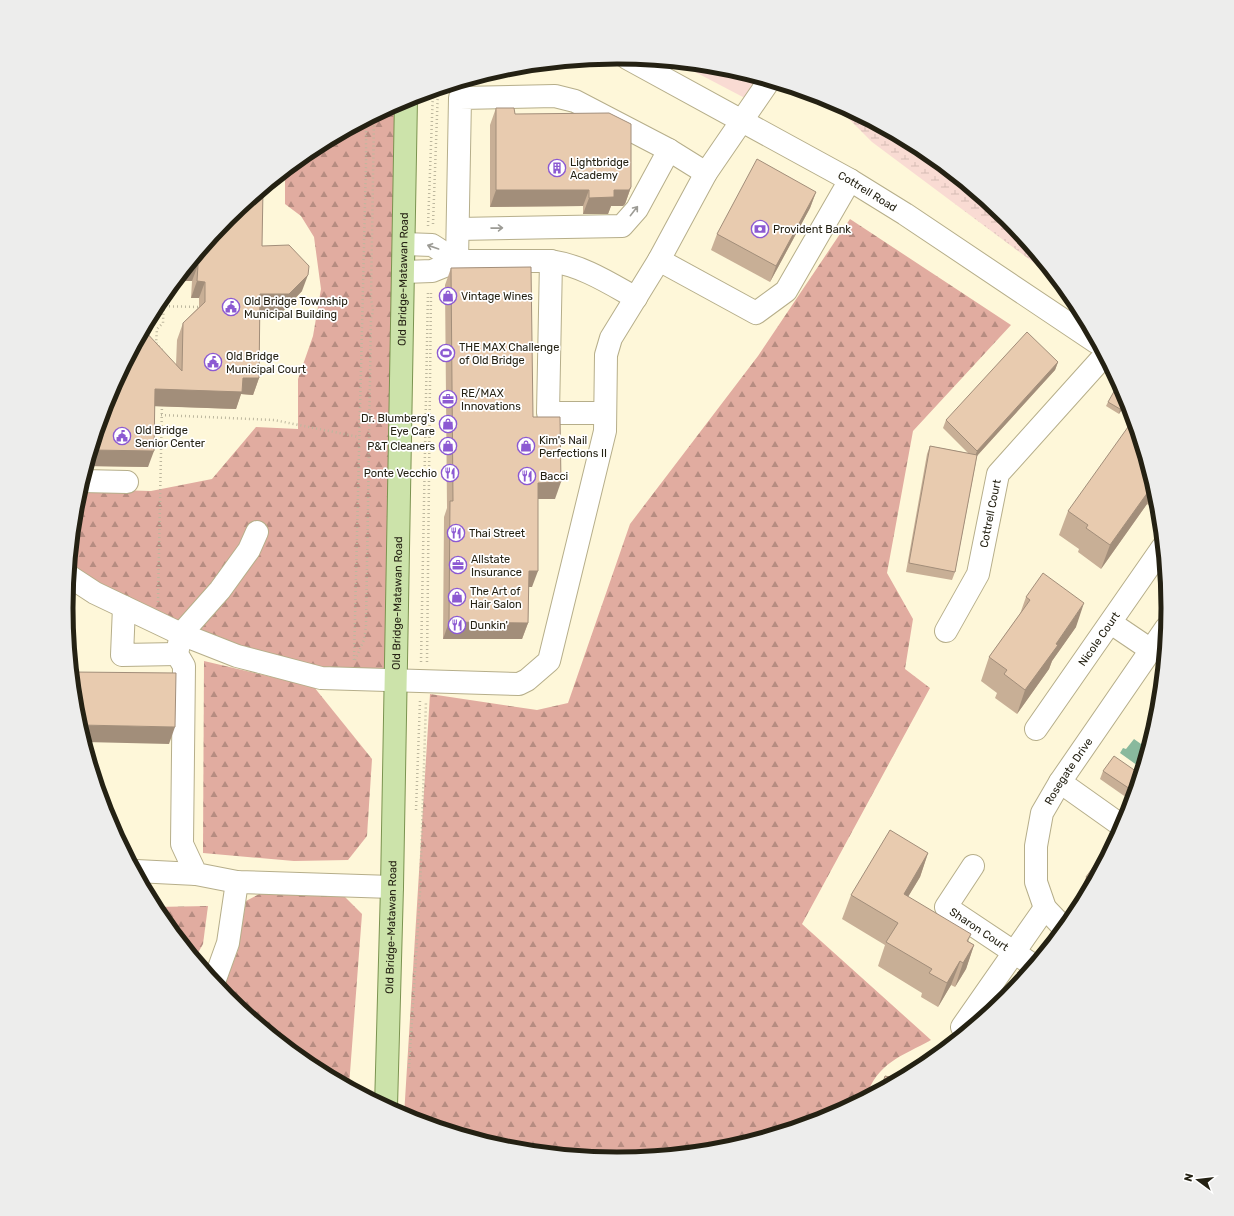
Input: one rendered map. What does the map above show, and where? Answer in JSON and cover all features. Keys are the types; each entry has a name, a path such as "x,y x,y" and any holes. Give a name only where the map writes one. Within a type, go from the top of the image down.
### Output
{"main road":[{"name":"Old Bridge-Matawan Road","path":"386,1101 392,887 406,106"}],"street":[{"name":"Cottrell Road","path":"639,65 850,180 905,214 1089,337"},
{"path":"124,607 122,655 179,644 237,656 321,678 395,679 519,684 527,680 549,661 605,431 604,413 606,355 611,338 659,260 706,174 766,85"},
{"path":"457,261 460,98 555,96 575,101 669,150 706,174"},
{"path":"458,229 622,226 637,208 669,150"},
{"path":"659,260 756,314 786,291 850,180"},
{"path":"404,244 430,245 457,261"},
{"path":"404,272 430,271 457,261 551,261 567,263 584,270 636,298"},
{"path":"551,261 548,414 604,413"},
{"name":"Cottrell Court","path":"946,631 978,574 998,474 1101,359"},
{"path":"88,481 127,482"},
{"path":"179,644 249,550 257,532"},
{"name":"Nicole Court","path":"1036,729 1158,554"},
{"path":"74,579 95,593 158,622 179,644 184,666 182,844 196,874"},
{"path":"1111,623 1151,650"},
{"name":"Rosegate Drive","path":"1060,923 1045,908 1036,882 1036,846 1042,813 1060,782 1160,636"},
{"path":"1060,782 1117,822"},
{"name":"Sharon Court","path":"973,866 946,907 1030,963"},
{"path":"141,871 196,874 237,882 392,887"},
{"path":"216,976 228,943 237,882"},
{"path":"962,1027 1045,908"}],"path":[{"path":"430,245 438,95"},
{"path":"430,245 433,96"},
{"path":"366,125 354,662 364,640 366,626 371,319 373,311 370,298 374,121"},
{"path":"416,814 424,681 430,271"},
{"path":"409,1072 420,892 430,271"},
{"path":"165,306 199,307"},
{"path":"162,358 162,350 156,343 157,330 163,323 163,309"},
{"path":"158,622 162,398"},
{"path":"161,415 274,420 359,437"}],"green space":[{"path":"690,69 723,74 775,88 762,107"},
{"path":"406,106 395,679 237,656 74,578 78,537 86,489 151,491 212,479 256,427 298,429 298,379 313,336 321,289 314,237 301,216 285,204 286,176 345,137 376,120"},
{"path":"843,113 889,137 948,176 1002,223 1043,269 872,142"},
{"path":"850,219 1011,325 913,431 887,573 913,619 905,669 930,688 802,924 931,1040 901,1056 884,1068 877,1076 869,1090 825,1111 758,1133 723,1142 688,1147 653,1151 617,1152 581,1151 546,1147 511,1142 476,1133 442,1123 404,1109 430,694 537,710 568,703 630,524 758,356"},
{"path":"204,661 314,687 372,759 367,836 348,860 294,861 203,853"},
{"path":"276,885 335,887 362,914 349,1081 286,1040 258,1017 224,985 238,950 246,901"},
{"path":"208,906 203,944 197,954 185,939 163,907"}],"shaded area":[{"path":"1134,739 1141,744 1145,739 1137,765 1120,753 1123,748 1126,749"}],"building":[{"name":"Lightbridge Academy","path":"496,108 514,108 515,114 609,113 631,124 631,187 629,190 614,190 614,197 589,198 589,190 496,190"},
{"name":"Provident Bank","path":"757,159 816,192 776,266 717,234"},
{"name":"Old Bridge Township Municipal Building","path":"263,195 262,246 289,245 309,266 308,275 289,294 260,294 259,378 243,378 242,392 155,389 154,451 97,450 114,400 129,367 147,334 182,371 183,323 205,302 205,282 197,281 198,265 195,265 232,223"},
{"path":"531,267 533,417 560,417 561,482 538,483 538,571 529,571 528,623 449,622 450,501 453,501 451,268"},
{"path":"1027,332 1058,362 977,451 946,420"},
{"path":"1115,389 1122,406 1120,409 1108,402"},
{"path":"1128,427 1132,433 1148,492 1110,545 1086,528 1088,525 1068,511"},
{"path":"930,446 977,455 955,572 909,563"},
{"path":"1043,573 1084,603 1056,644 1058,645 1025,690 1004,674 1007,670 989,657 1030,600 1026,597"},
{"path":"77,672 176,673 175,727 86,725"},
{"path":"1114,756 1136,771 1130,789 1103,771"},
{"path":"890,830 928,853 904,894 971,934 967,941 974,945 963,963 960,961 947,983 929,973 932,969 886,942 898,923 851,895"},
{"path":"1101,857 1089,879 1086,877"},
{"path":"885,1076 891,1077 889,1079 883,1082"}],"place":[{"name":"Lightbridge Academy","path":"557,168"},
{"name":"Provident Bank","path":"760,229"},
{"name":"Vintage Wines","path":"448,296"},
{"name":"Old Bridge Township Municipal Building","path":"231,307"},
{"name":"THE MAX Challenge of Old Bridge","path":"446,353"},
{"name":"Old Bridge Municipal Court","path":"213,362"},
{"name":"RE/MAX Innovations","path":"448,399"},
{"name":"Dr. Blumberg's Eye Care","path":"448,424"},
{"name":"Old Bridge Senior Center","path":"122,436"},
{"name":"P&T Cleaners","path":"448,446"},
{"name":"Kim's Nail Perfections II","path":"526,446"},
{"name":"Ponte Vecchio","path":"450,473"},
{"name":"Bacci","path":"527,476"},
{"name":"Thai Street","path":"456,533"},
{"name":"Allstate Insurance","path":"458,565"},
{"name":"The Art of Hair Salon","path":"457,597"},
{"name":"Dunkin'","path":"457,625"}]}
